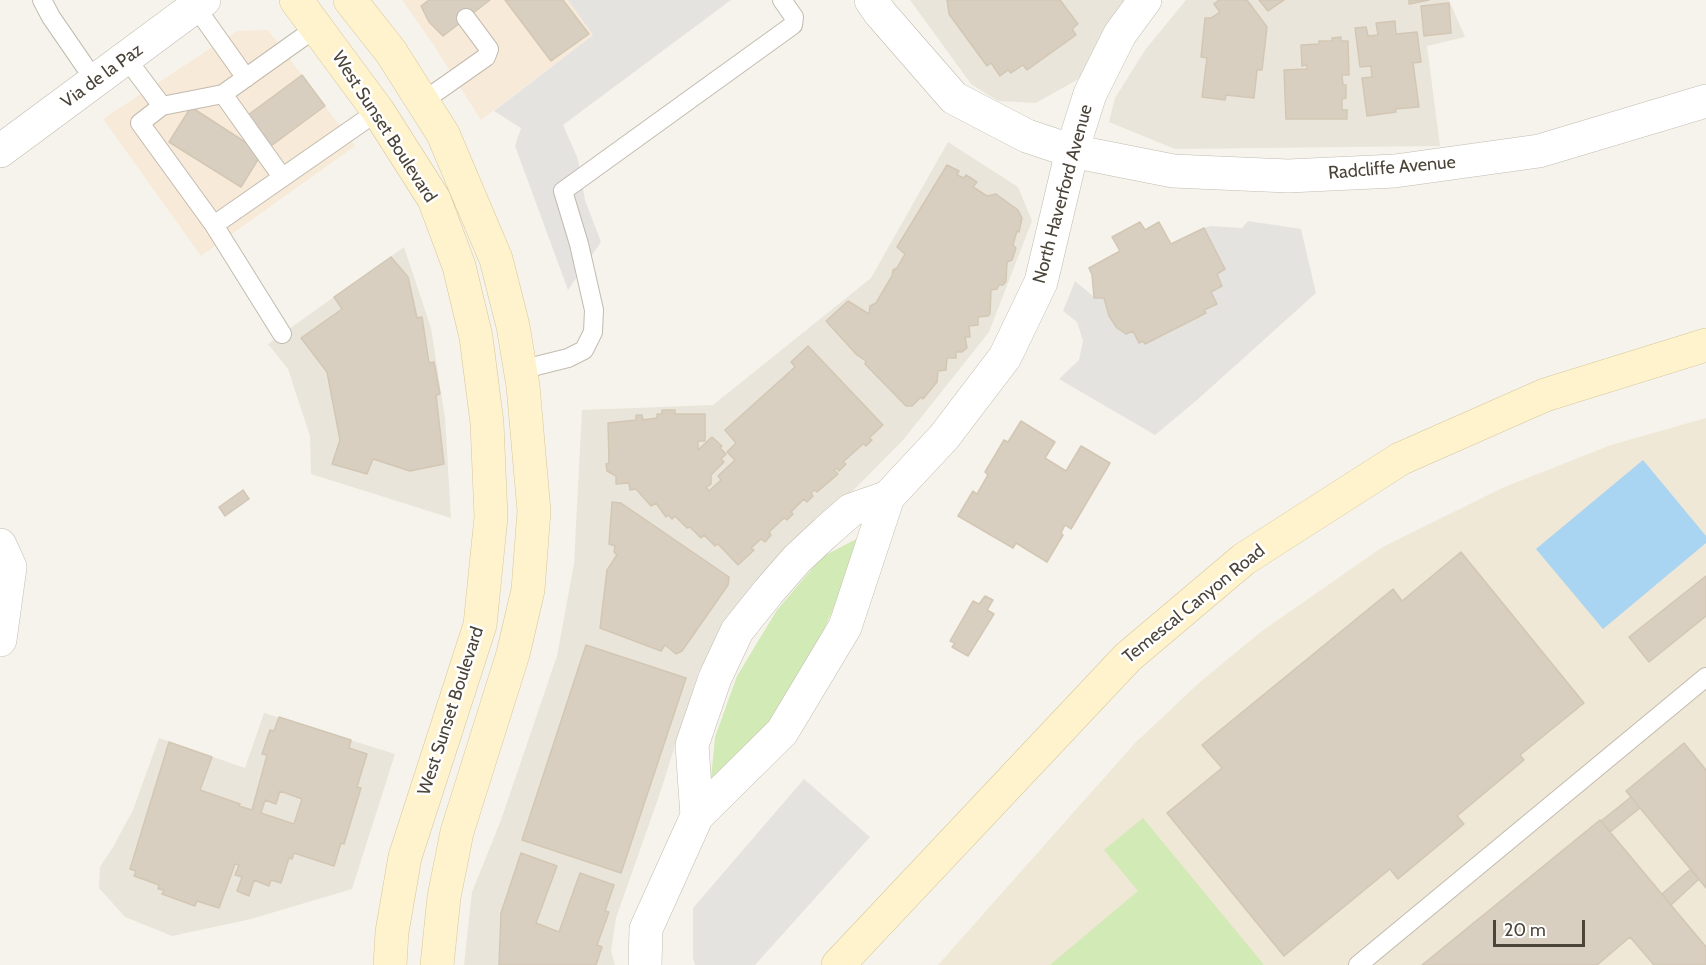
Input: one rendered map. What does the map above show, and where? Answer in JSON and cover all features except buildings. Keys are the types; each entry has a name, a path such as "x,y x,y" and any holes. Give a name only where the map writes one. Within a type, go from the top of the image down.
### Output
{"main road":[{"name":"West Sunset Boulevard","path":"296,0 378,111 434,199 459,266 476,338 487,423 491,517 480,625 405,857 390,965"},
{"name":"West Sunset Boulevard","path":"350,0 391,52 443,134 496,259 513,326 520,370 534,511 528,590 513,654 457,832 444,897 437,965"},
{"name":"Temescal Canyon Road","path":"838,965 1128,657 1244,559 1400,459 1545,395 1706,345"}],"street":[{"name":"Radcliffe Avenue","path":"871,0 954,99 1028,136 1072,152 1173,171 1287,176 1395,171 1539,151 1706,101"},
{"name":"North Haverford Avenue","path":"645,965 646,929 697,816 782,732 845,627 888,497 944,437 1005,357 1041,282 1072,152 1090,94 1120,34 1145,0"},
{"name":"Via de la Paz","path":"0,151 199,3"},
{"name":"North Haverford Avenue","path":"697,816 693,745 715,678 737,631 790,567 826,532 851,510 888,497"},
{"path":"0,545 10,567 0,640"}],"lane":[{"path":"42,0 95,81"},
{"path":"520,370 568,358 584,350 593,332 594,310 579,244 563,191 793,25 794,17 782,0"},
{"path":"199,3 246,78"},
{"path":"422,102 486,57 489,50 466,18"},
{"path":"282,334 214,225 140,123 162,106 223,94 317,27"},
{"path":"126,58 162,106"},
{"path":"223,94 282,177"},
{"path":"214,225 378,111"},
{"path":"1358,965 1706,677"}],"shaded area":[{"path":"402,0 568,0 593,35 481,120"},
{"path":"568,0 731,0 563,125 578,159 585,200 601,242 568,290 515,146 521,128 494,111 593,35"},
{"path":"910,0 1132,0 1080,78 1036,103 998,101 971,84"},
{"path":"1186,0 1449,0 1465,37 1427,46 1440,146 1175,149 1109,122 1115,98 1145,50"},
{"path":"268,30 355,146 201,256 103,119 237,31"},
{"path":"948,142 1018,187 1032,221 989,332 904,439 739,606 699,671 659,796 616,918 611,951 615,965 464,965 472,892 501,820 557,656 574,564 582,410 713,405 871,278"},
{"path":"1248,221 1301,229 1316,293 1197,400 1155,435 1059,379 1079,360 1083,341 1077,322 1063,311 1075,281 1094,297 1104,298 1109,316 1117,328 1126,334 1133,331 1139,343 1143,341 1145,344 1206,313 1204,310 1216,304 1211,292 1222,286 1217,274 1224,269 1204,228 1211,226 1242,228"},
{"path":"404,247 431,328 445,418 451,518 311,474 310,436 288,369 268,344"},
{"path":"1706,418 1706,965 938,965 1135,743 1200,682 1262,631 1381,548 1502,488 1611,445"},
{"path":"264,713 395,754 352,889 251,919 172,936 125,917 99,888 100,867 133,810 159,738 245,768"},
{"path":"804,779 870,837 755,965 695,965 693,908"}],"green space":[{"path":"860,537 846,581 821,636 784,705 748,754 711,778 715,737 737,676 777,610 822,557"},
{"path":"1143,818 1264,965 1050,965 1138,891 1104,850"}],"water":[{"path":"1643,460 1706,536 1706,543 1603,629 1536,549"}]}
